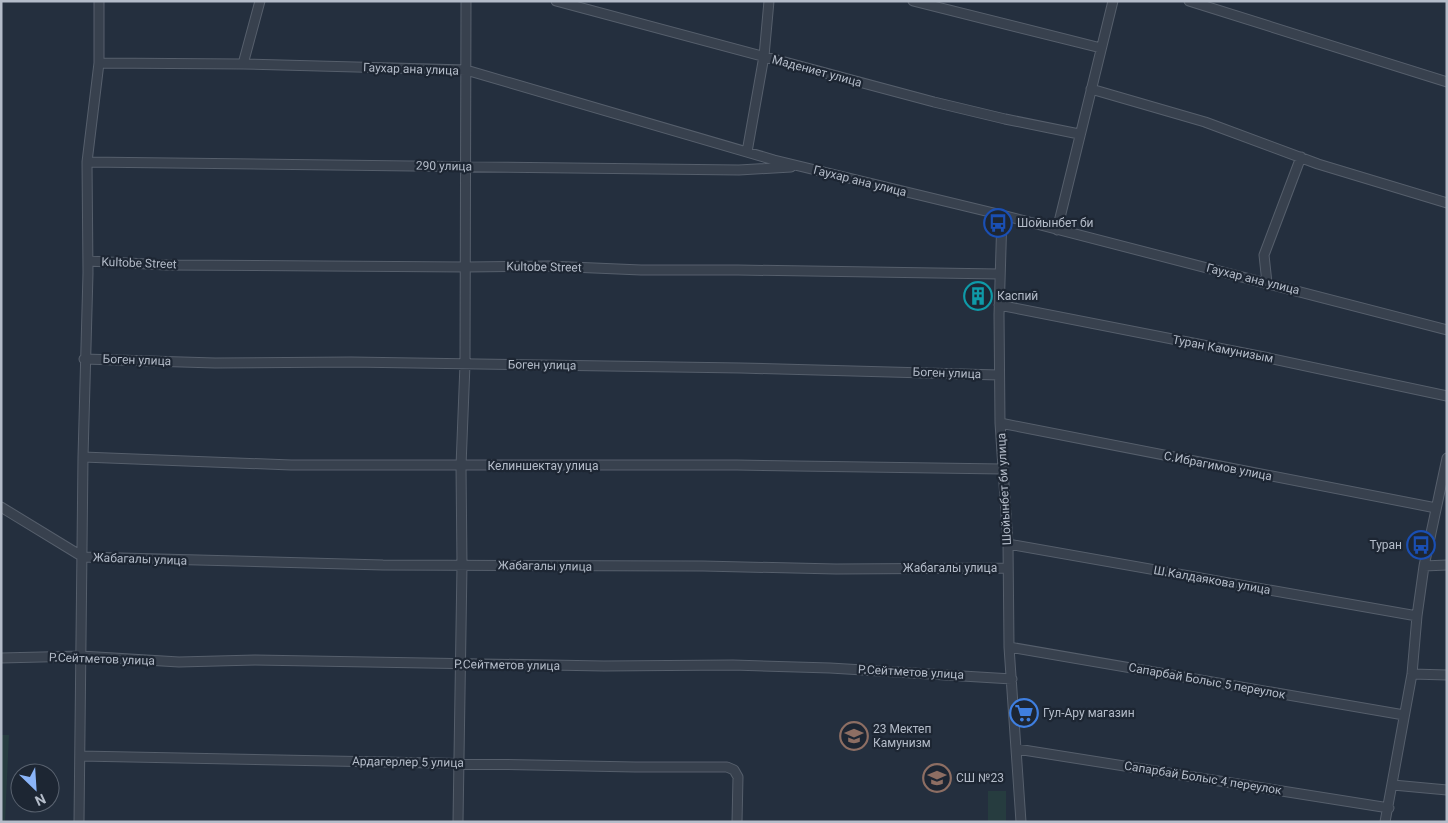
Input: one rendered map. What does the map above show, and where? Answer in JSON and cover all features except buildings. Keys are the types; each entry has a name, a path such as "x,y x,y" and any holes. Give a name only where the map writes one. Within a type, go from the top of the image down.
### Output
{"street":[{"path":"79,822 84,359 88,261 87,162 99,63 99,1"},
{"path":"243,64 260,1"},
{"path":"458,822 462,565 461,466 466,267 466,1"},
{"name":"Мадениет улица","path":"556,1 934,102 1080,134"},
{"path":"747,152 764,56 769,1"},
{"path":"913,1 1101,48"},
{"path":"1057,230 1112,1"},
{"path":"1189,1 1447,82"},
{"name":"Гаухар ана улица","path":"99,63 243,64 466,70 802,167 1002,215 1447,330"},
{"path":"1091,89 1204,122 1301,157 1447,203"},
{"path":"1267,282 1263,262 1264,255 1301,157"},
{"name":"290 улица","path":"87,162 739,170 802,167"},
{"name":"Шойынбет би улица","path":"1002,215 999,305 1000,423 1008,544 1009,647 1021,822"},
{"name":"Kultobe Street","path":"88,261 167,265 548,266 641,270 1000,274"},
{"name":"Туран Камунизым","path":"999,305 1264,356 1447,396"},
{"name":"Боген улица","path":"84,359 215,363 351,362 741,368 1000,375"},
{"name":"С.Ибрагимов улица","path":"1000,423 1436,508"},
{"name":"Келиншектау улица","path":"83,457 292,465 737,465 1003,469"},
{"path":"1385,822 1412,674 1424,566 1447,458"},
{"path":"1,507 82,557"},
{"name":"Ш.Калдаякова улица","path":"1008,544 1417,616"},
{"name":"Жабагалы улица","path":"82,557 383,565 836,569 1008,568"},
{"path":"1424,566 1447,565"},
{"name":"Сапарбай Болыс 5 переулок","path":"1009,647 1404,715"},
{"name":"Р.Сейтметов улица","path":"1,658 81,656 179,662 255,660 460,664 772,666 840,668 1012,679"},
{"path":"1412,674 1447,675"},
{"name":"Сапарбай Болыс 4 переулок","path":"1017,749 1389,808"},
{"name":"Ардагерлер 5 улица","path":"80,756 635,767 727,767 734,770 738,776 737,822"},
{"path":"1393,784 1447,790"}],"green space":[{"path":"1,735 9,735 5,822 1,822"},
{"path":"988,791 1006,791 1006,822 988,822"}],"place":[{"name":"Шойынбет би","path":"998,223"},
{"name":"Каспий","path":"978,296"},
{"name":"Туран","path":"1421,545"},
{"name":"Гул-Ару магазин","path":"1024,713"},
{"name":"23 Мектеп Камунизм","path":"854,736"},
{"name":"СШ №23","path":"937,778"}]}
